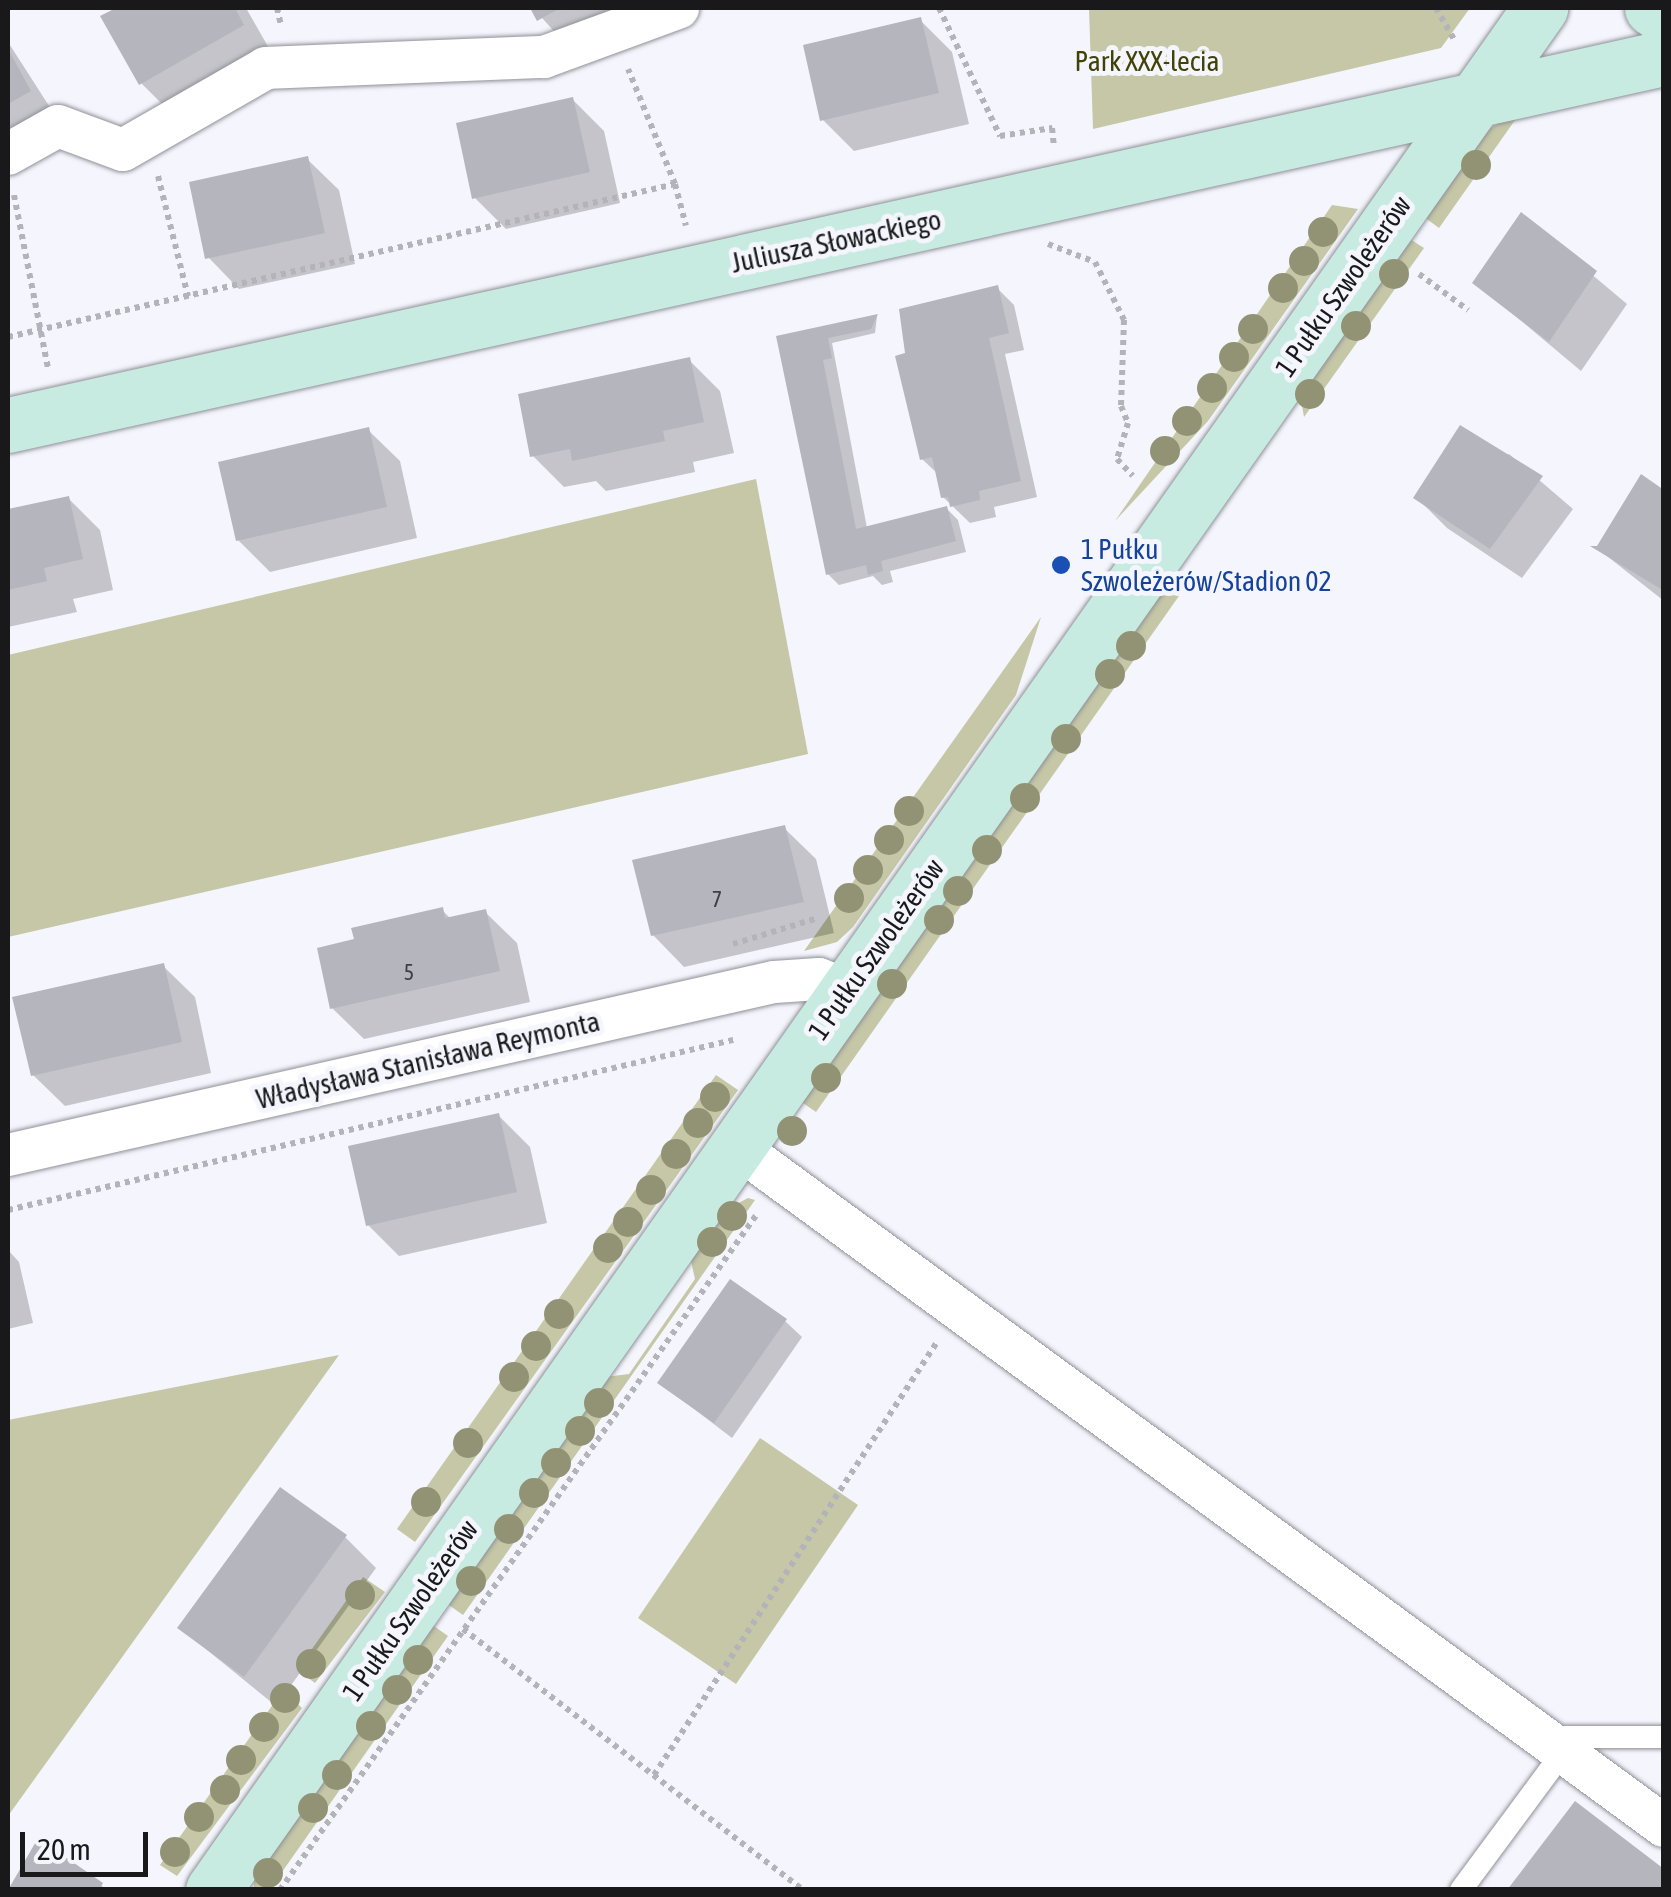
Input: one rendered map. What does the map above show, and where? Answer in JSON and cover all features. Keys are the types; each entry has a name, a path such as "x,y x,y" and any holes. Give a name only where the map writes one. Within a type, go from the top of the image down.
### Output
{"street":[{"path":"9,166 58,126 123,150 266,68 544,57 678,8"},
{"name":"1 Pułku Szwoleżerów","path":"213,1890 1540,8"},
{"path":"1652,8 1664,16"},
{"name":"Juliusza Słowackiego","path":"8,424 1664,58"},
{"name":"Władysława Stanisława Reymonta","path":"8,1155 774,982 819,979 847,990"},
{"path":"736,1148 1664,1826"}],"lane":[{"path":"1461,1890 1552,1744 1664,1738"}],"path":[{"path":"939,8 1000,136 1052,128 1055,158"},
{"path":"1436,8 1454,39"},
{"path":"613,32 675,184 689,237"},
{"path":"148,135 188,296"},
{"path":"9,166 41,330"},
{"path":"8,337 675,184"},
{"path":"1047,244 1095,262 1124,320 1121,406 1128,423 1118,460 1133,476"},
{"path":"1419,274 1468,310"},
{"path":"8,1210 733,1040"},
{"path":"280,1890 781,1180"},
{"path":"654,1776 947,1327 920,1282"},
{"path":"463,1628 803,1890"}],"green space":[{"name":"Park XXX-lecia","path":"1089,8 1470,8 1441,48 1093,129"},
{"path":"1527,103 1439,228 1424,217 1488,130"},
{"path":"1332,205 1358,209 1208,421 1115,521"},
{"path":"1410,239 1424,248 1304,417 1300,394"},
{"path":"756,479 808,754 8,937 8,655"},
{"path":"1193,576 816,1112 800,1101 1169,580"},
{"path":"1041,617 1016,695 853,927 837,942 804,951"},
{"path":"716,1075 738,1090 415,1542 397,1529"},
{"path":"748,1198 755,1200 463,1615 446,1603 605,1377 629,1374 695,1279 690,1257 725,1210"},
{"path":"339,1355 8,1816 8,1420"},
{"path":"760,1438 858,1505 736,1684 638,1618"},
{"path":"363,1577 385,1592 315,1683 297,1670"},
{"path":"431,1624 448,1636 270,1889 254,1890 254,1878"},
{"path":"283,1690 302,1708 177,1876 160,1865"}],"building":[{"path":"116,8 235,8 244,25 139,85 100,16"},
{"path":"530,8 560,8 537,21"},
{"path":"921,17 939,93 820,121 803,45"},
{"path":"8,49 31,91 8,104"},
{"path":"573,97 590,172 472,199 456,123"},
{"path":"308,156 325,233 205,259 189,182"},
{"path":"1521,212 1597,271 1549,342 1472,283"},
{"path":"998,285 1009,333 989,338 1021,481 979,491 980,500 950,507 948,497 941,498 932,457 920,460 895,356 905,353 899,309"},
{"path":"878,314 871,329 828,338 832,358 823,360 856,529 947,506 956,541 881,561 883,571 868,575 866,565 826,575 776,336"},
{"path":"690,357 704,422 663,431 665,441 572,461 570,449 530,457 518,394"},
{"path":"1460,425 1543,476 1490,549 1413,498"},
{"path":"369,427 387,507 236,541 218,462"},
{"path":"1641,474 1664,490 1664,591 1590,546 1597,546"},
{"path":"69,496 83,559 44,568 47,581 8,590 8,509"},
{"path":"785,825 804,902 651,936 632,860"},
{"path":"443,907 445,918 486,909 500,971 330,1009 317,948 354,939 351,928"},
{"path":"164,963 182,1042 31,1076 12,997"},
{"path":"499,1113 517,1192 366,1226 348,1146"},
{"path":"730,1279 787,1319 714,1423 657,1383"},
{"path":"280,1487 347,1535 244,1677 177,1628"},
{"path":"1575,1801 1664,1869 1664,1890 1507,1890"},
{"path":"38,1838 103,1883 99,1890 8,1890"}],"place":[{"name":"1 Pułku Szwoleżerów/Stadion 02","path":"1061,565"}]}
